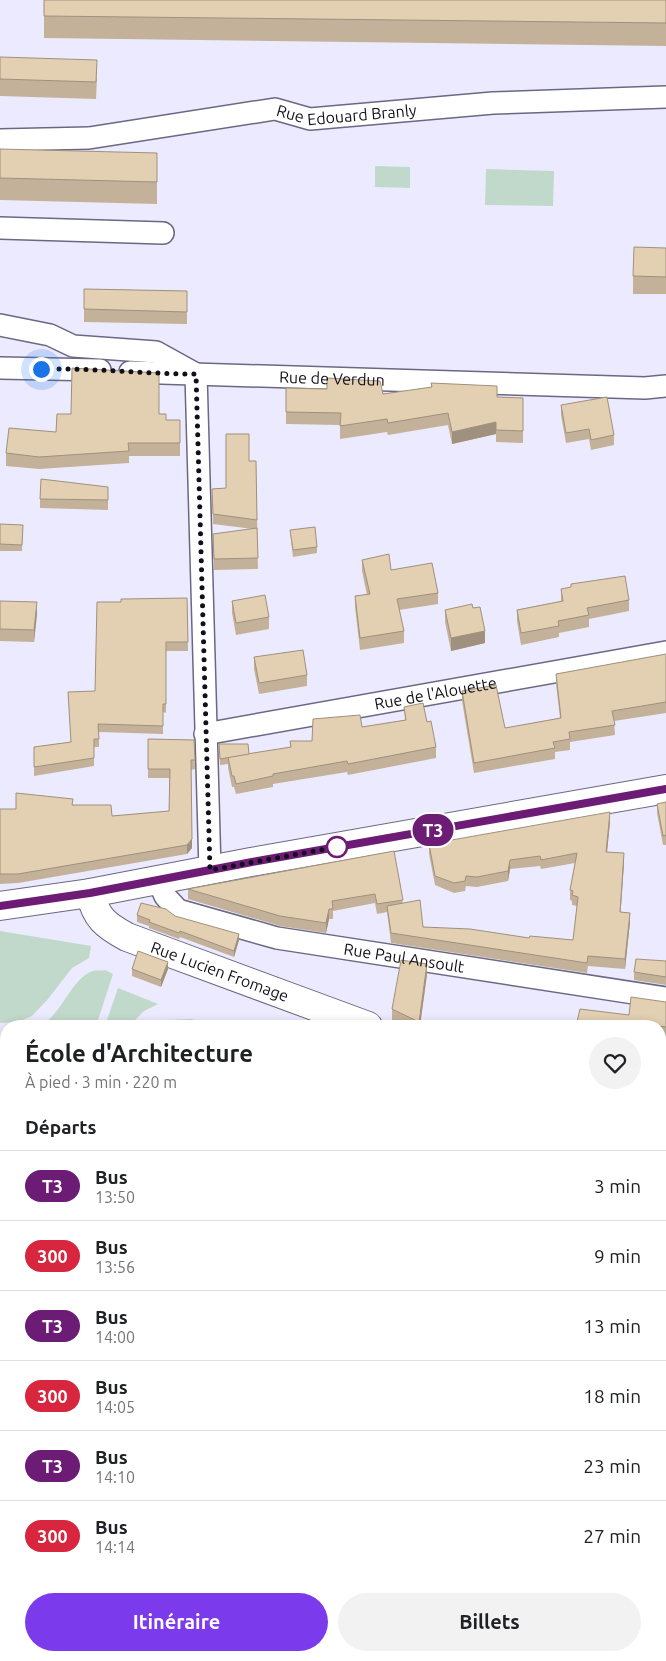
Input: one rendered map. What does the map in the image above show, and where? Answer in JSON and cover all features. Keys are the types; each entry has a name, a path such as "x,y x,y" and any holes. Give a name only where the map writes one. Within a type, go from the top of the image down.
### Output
{"street":[{"name":"Rue Edouard Branly","path":"0,140 89,138 275,109 310,119 493,103 666,96"},
{"path":"0,228 163,233"},
{"path":"0,326 50,335 73,346 156,352 196,374 210,870"},
{"path":"73,346 75,356 74,368"},
{"name":"Rue de Verdun","path":"0,368 74,368 168,374 645,388 666,386"},
{"name":"Rue de l'Alouette","path":"205,734 666,652"},
{"path":"0,906 90,893 666,789"},
{"name":"Rue Paul Ansoult","path":"158,880 165,896 178,910 277,938 666,998"},
{"name":"Rue Lucien Fromage","path":"90,893 93,907 102,921 127,937 352,1020"}],"green space":[{"path":"375,166 410,167 410,188 375,187"},
{"path":"486,169 554,171 553,206 485,205"},
{"path":"0,931 91,946 89,958 72,968 32,1016 23,1020 0,1020"},
{"path":"105,970 113,974 98,1020 49,1020 79,981 93,971"},
{"path":"118,988 158,1004 144,1011 135,1020 107,1020"}],"building":[{"path":"44,0 666,0 666,23 44,16"},
{"path":"0,57 97,60 96,82 0,79"},
{"path":"0,149 157,153 157,182 0,178"},
{"path":"634,247 666,248 666,277 633,276"},
{"path":"84,289 187,291 187,312 84,309"},
{"path":"72,368 159,373 159,414 166,414 166,420 180,420 180,443 128,443 129,451 39,457 6,453 9,428 56,432 57,414 71,414"},
{"path":"327,378 380,381 383,394 432,387 431,383 497,386 497,397 523,398 523,431 496,430 496,422 452,432 448,413 388,423 387,419 340,426 341,413 286,412 286,388 327,389"},
{"path":"607,397 614,435 591,440 589,429 566,433 561,405"},
{"path":"226,434 249,434 249,461 256,461 257,520 213,514 212,489 226,488"},
{"path":"41,479 108,487 108,500 40,499"},
{"path":"0,524 23,525 22,545 0,544"},
{"path":"315,527 317,547 293,550 290,530"},
{"path":"257,528 258,558 214,559 213,534"},
{"path":"389,554 391,570 432,563 438,593 397,599 404,631 360,638 355,596 370,594 362,560"},
{"path":"625,576 629,600 587,608 589,615 558,621 559,626 521,633 517,610 563,601 561,589 571,587 571,584"},
{"path":"265,595 269,617 236,623 232,601"},
{"path":"187,598 188,642 166,642 166,704 163,704 163,726 98,724 99,739 94,739 94,758 34,767 34,747 71,742 68,692 95,691 97,602 121,602 121,599"},
{"path":"0,601 37,602 34,630 0,629"},
{"path":"472,604 473,608 480,607 485,631 451,638 445,610"},
{"path":"303,650 307,675 259,683 254,657"},
{"path":"666,654 666,702 612,711 615,725 569,732 570,739 553,742 555,748 474,763 462,691 496,685 505,728 561,718 556,674"},
{"path":"423,703 427,722 431,721 436,747 348,764 347,761 273,774 273,776 236,784 234,776 232,776 228,757 291,747 290,741 312,741 313,719 360,715 362,727 406,720 404,707"},
{"path":"148,739 194,740 195,760 191,760 192,839 187,845 18,874 0,874 0,809 16,809 16,793 73,799 72,805 111,805 112,816 169,811 170,769 148,769"},
{"path":"219,744 248,744 249,754 220,759"},
{"path":"666,802 666,835 663,836 657,804"},
{"path":"610,812 606,852 624,853 620,912 630,913 625,959 588,956 587,963 391,933 387,906 420,900 423,927 470,929 529,938 530,936 573,940 578,897 572,895 573,891 570,890 577,853 541,860 540,856 510,860 508,871 477,877 466,876 465,881 454,883 435,876 429,844"},
{"path":"394,851 403,900 377,904 375,894 332,901 333,909 329,909 326,923 280,916 188,889"},
{"path":"141,903 166,909 175,916 239,934 234,951 149,922 150,920 137,915"},
{"path":"138,951 168,962 161,980 132,969"},
{"path":"636,959 666,961 666,977 634,972"},
{"path":"401,960 427,964 419,1020 415,1020 392,1009"},
{"path":"631,997 666,1002 666,1020 577,1020 580,1009 629,1015"}],"bus line":[{"name":"T3","path":"0,906 90,893 252,862 666,789"}],"route":[{"path":"41,369 74,368 196,374 210,870 337,847"}]}
